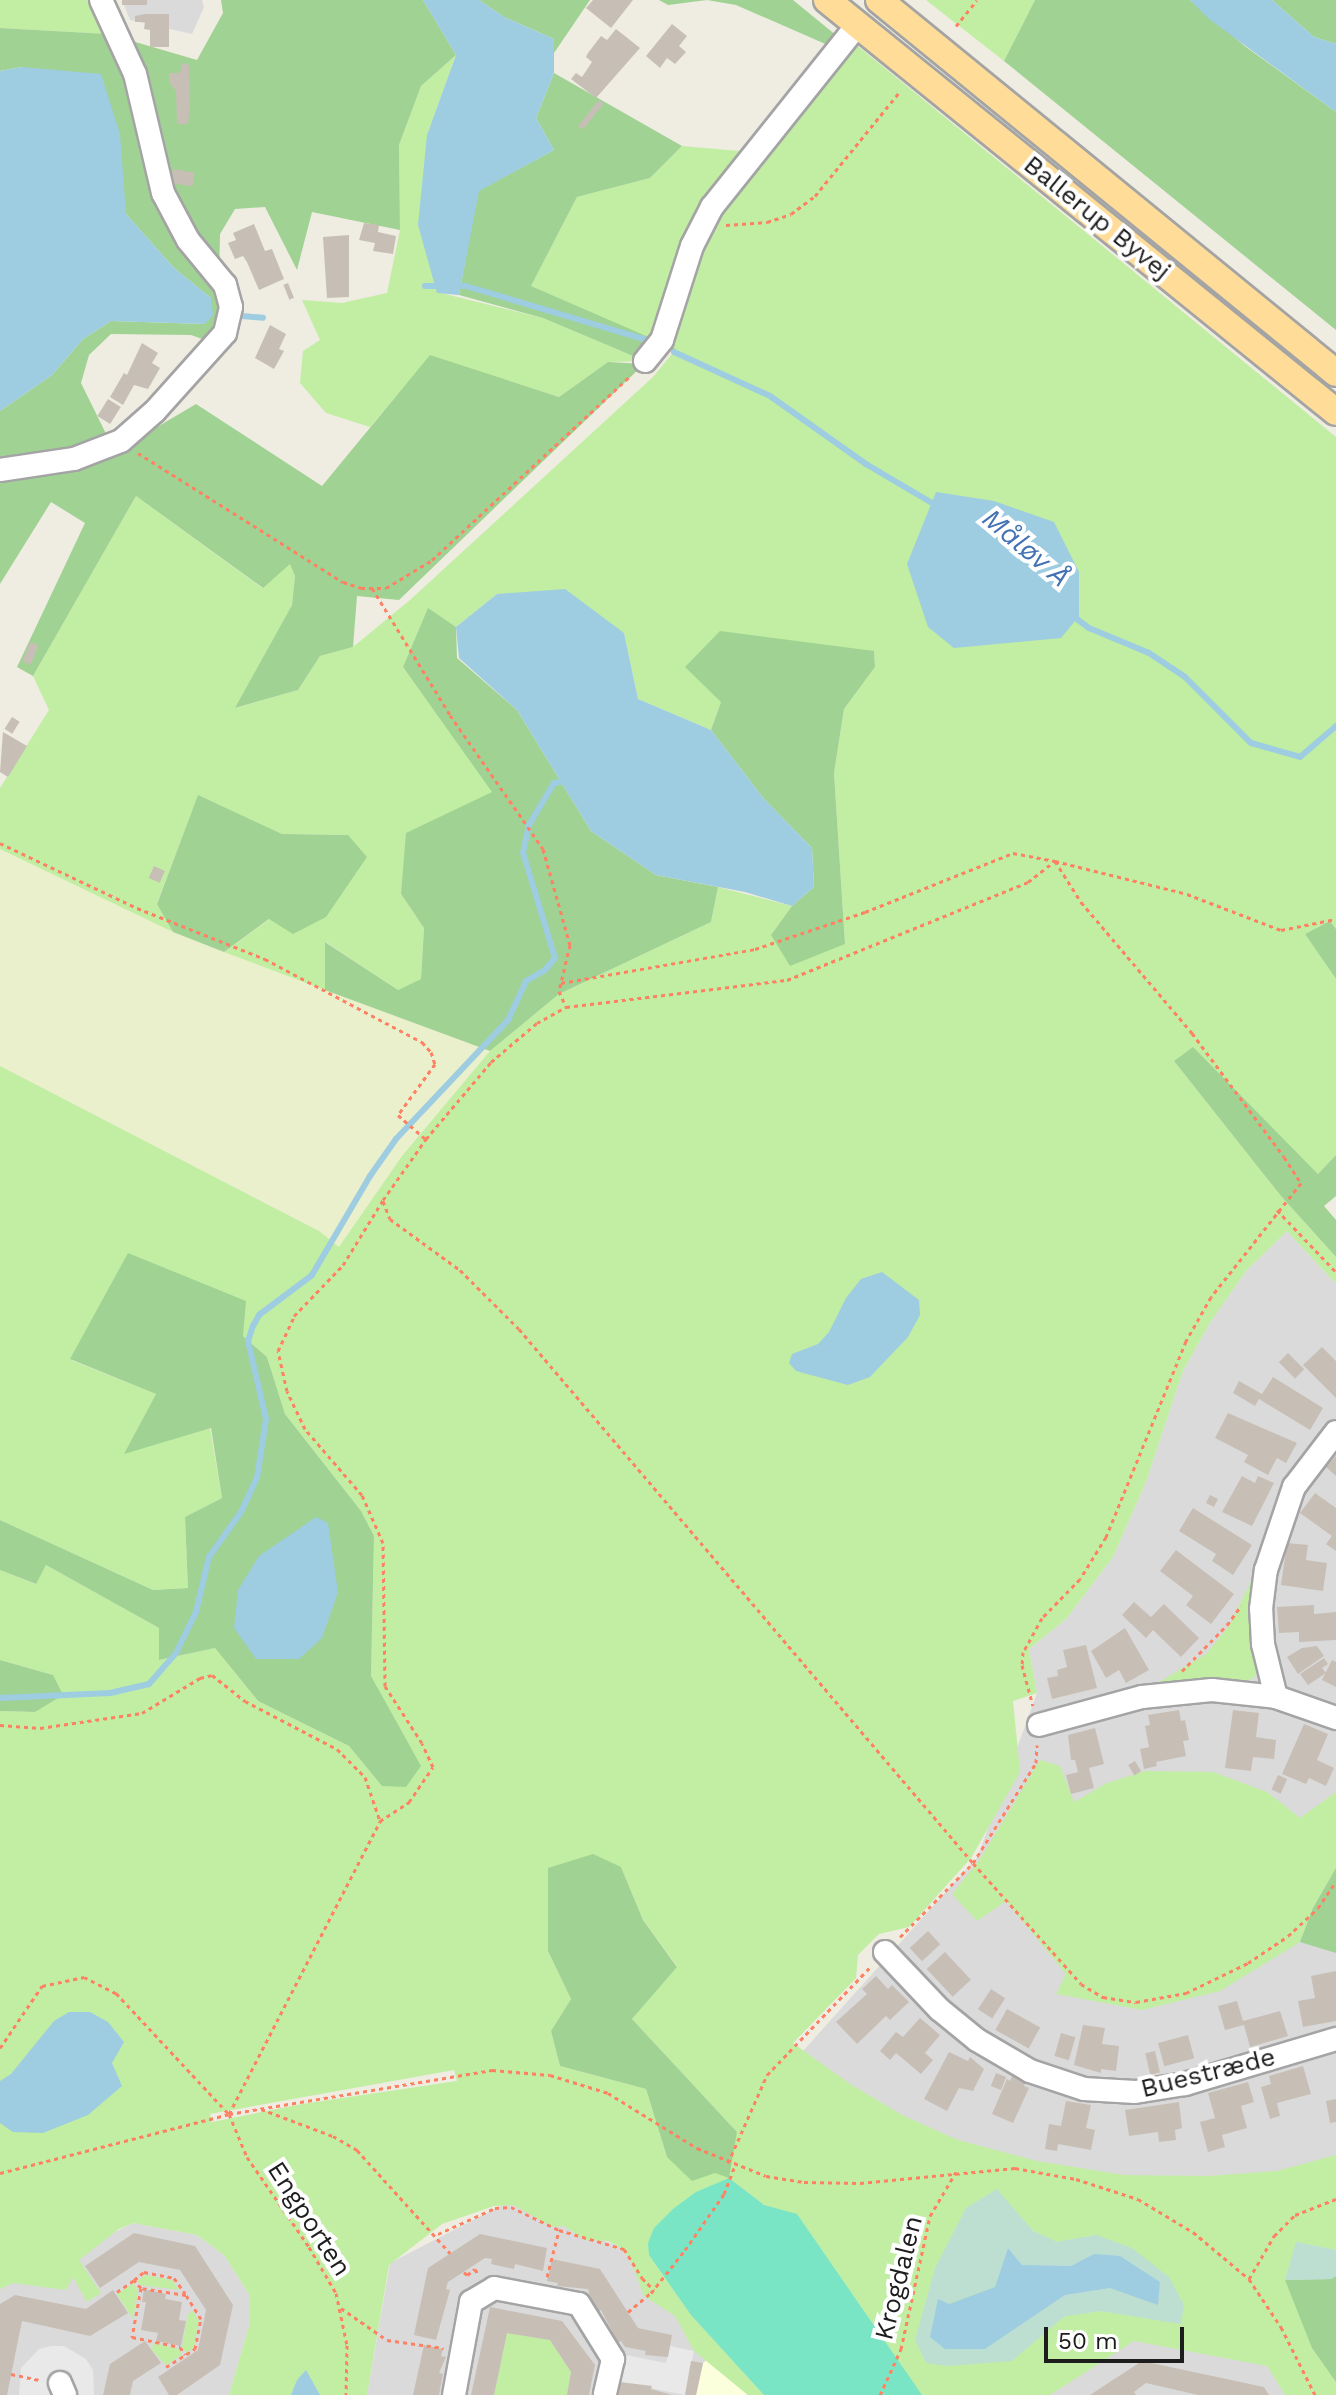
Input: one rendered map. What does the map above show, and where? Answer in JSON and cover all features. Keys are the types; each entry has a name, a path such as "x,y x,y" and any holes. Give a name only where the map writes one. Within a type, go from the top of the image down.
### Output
{"main road":[{"name":"Ballerup Byvej","path":"827,0 1336,412"},
{"name":"Ballerup Byvej","path":"879,0 1336,373"}],"street":[{"path":"0,470 74,459 121,441 155,411 225,333 231,307 225,285 188,240 163,193 135,74 101,0"},
{"path":"645,361 662,340 692,246 712,207 858,24"},
{"path":"1276,1697 1263,1644 1261,1609 1266,1570 1294,1487 1336,1432"},
{"path":"1039,1725 1142,1697 1212,1690 1276,1697 1336,1718"},
{"name":"Buestræde","path":"885,1952 939,2009 977,2040 1030,2071 1084,2089 1135,2092 1185,2084 1336,2039"},
{"path":"454,2395 471,2302 494,2288 579,2304 613,2359 605,2395"}],"path":[{"path":"956,26 977,0"},
{"path":"706,222 735,226 791,214 815,196 898,94"},
{"path":"121,441 343,582 386,588 432,560 645,361"},
{"path":"372,588 450,715 543,849 570,945 559,991 566,1007"},
{"path":"0,843 137,908 265,959 422,1042 431,1052 435,1064 398,1115 426,1139"},
{"path":"561,983 755,949 865,912 1013,853 1187,894 1281,930 1336,919"},
{"path":"229,2114 380,1821 409,1802 433,1767 422,1743 385,1686 383,1543 362,1495 305,1429 287,1391 278,1351 294,1316 343,1265 426,1139 505,1047 566,1007 787,980 1028,882 1055,861"},
{"path":"728,2163 767,2075 973,1863 1036,1763 1039,1725 1022,1665 1023,1652 1042,1618 1080,1579 1106,1537 1186,1341 1211,1297 1301,1183 1192,1033 1081,902 1055,861"},
{"path":"383,1200 390,1219 460,1270 519,1329 973,1863 1081,1984 1103,1997 1136,2002 1186,1993 1248,1963 1288,1936 1318,1908 1336,1881"},
{"path":"1277,1210 1336,1272"},
{"path":"1179,1674 1200,1656 1243,1603"},
{"path":"0,1725 40,1728 142,1713 200,1678 212,1675 245,1701 337,1749 365,1777 380,1821"},
{"path":"0,2048 42,1986 84,1977 116,1993 229,2114"},
{"path":"0,2173 229,2114 492,2070 550,2075 608,2093 728,2163 766,2176 804,2182 860,2183 1015,2168 1076,2179 1138,2199 1193,2232 1249,2279 1281,2327 1315,2395"},
{"path":"259,2109 333,2136 357,2150 450,2253"},
{"name":"Engporten","path":"229,2114 247,2157 309,2247 336,2293 347,2345 346,2395"},
{"path":"628,2312 654,2290 724,2194 735,2166"},
{"name":"Krogdalen","path":"880,2395 901,2349 930,2216 956,2172"},
{"path":"1249,2279 1274,2236 1295,2215 1336,2199"},
{"path":"436,2235 495,2208 511,2207 559,2230 624,2249 642,2278 654,2290"},
{"path":"542,2297 559,2230"},
{"path":"117,2292 144,2272 174,2278 186,2295 201,2319 195,2349 166,2367"},
{"path":"134,2280 141,2288 186,2295"},
{"path":"141,2288 132,2337 180,2347 185,2355"},
{"path":"339,2307 387,2340 462,2352"},
{"path":"11,2374 63,2389"}],"shaded area":[{"path":"122,0 202,0 204,7 192,34 130,20"},
{"path":"0,849 173,932 490,1051 402,1156 339,1248 319,1231 0,1066"},
{"path":"1287,1231 1336,1284 1336,2395 367,2395 390,2263 508,2202 618,2246 628,2246 978,1856 1037,1693 1029,1649 1066,1619 1113,1557 1146,1482 1183,1371 1211,1321 1246,1271"},
{"path":"997,2189 1033,2231 1057,2242 1096,2235 1132,2248 1169,2277 1184,2305 1181,2324 1101,2311 1065,2316 1012,2361 948,2366 926,2363 915,2340 935,2268 966,2208","holes":["1008,2248 1022,2265 1071,2266 1094,2254 1160,2282 1158,2304 1110,2288 1065,2295 985,2349 939,2300 948,2304 995,2287"]},
{"path":"133,2223 197,2235 224,2255 249,2294 249,2326 229,2395 0,2395 0,2289"},
{"path":"1296,2242 1336,2250 1336,2276 1331,2279 1285,2280"},
{"path":"64,2346 86,2359 93,2370 94,2395 19,2395 21,2368 39,2349"},
{"path":"670,2346 694,2351 685,2395 620,2382 625,2355 666,2363"},
{"path":"707,2360 748,2395 696,2395 703,2363"}],"green space":[{"path":"0,0 90,0 108,34 0,28"},
{"path":"221,0 423,0 456,55 421,86 399,145 400,230 312,212 297,270 265,207 235,209 220,234 218,329 208,341 191,335 111,334 89,355 81,383 115,452 196,404 322,486 430,355 559,397 608,362 644,364 399,600 357,596 353,647 320,656 298,690 235,708 292,605 295,576 290,564 263,588 136,496 33,676 17,667 85,523 51,502 0,584 0,411 52,375 83,339 111,321 205,324 211,298 174,268 126,214 22,67 0,71 0,28 108,34 197,60 223,13"},
{"path":"479,0 590,0 554,53 554,39 504,17"},
{"path":"659,0 707,0 668,5"},
{"path":"707,0 793,0 837,36 830,46 736,5"},
{"path":"926,0 1035,0 1004,61"},
{"path":"1035,0 1190,0 1246,47 1336,112 1336,330 1004,61"},
{"path":"1272,0 1336,0 1336,44 1314,37"},
{"path":"854,43 1336,437 1336,929 1330,921 1305,934 1336,979 1336,1155 1318,1174 1193,1048 1174,1061 1281,1196 1336,1257 1336,1284 1287,1231 1246,1271 1211,1321 1183,1371 1146,1482 1113,1557 1066,1619 1029,1649 1037,1693 1013,1701 1020,1772 971,1858 909,1927 879,1934 858,1955 856,1978 793,2043 850,2084 904,2116 958,2140 1037,2161 1124,2175 1208,2176 1277,2171 1336,2155 1336,2250 1296,2242 1312,2348 1336,2382 1336,2395 1285,2395 1267,2366 1134,2341 1050,2395 922,2395 797,2215 764,2205 729,2178 649,2255 691,2315 764,2395 748,2395 694,2351 675,2316 644,2296 629,2257 618,2246 608,2241 585,2240 564,2226 552,2227 514,2205 494,2206 442,2224 389,2265 367,2395 229,2395 249,2326 249,2294 224,2255 197,2235 133,2223 119,2229 79,2260 101,2293 87,2302 73,2277 66,2290 13,2283 0,2289 0,1711 35,1712 53,1675 0,1660 0,1570 35,1584 46,1565 159,1628 159,1660 215,1648 258,1701 349,1746 382,1786 392,1717 371,1676 374,1536 361,1511 285,1414 267,1357 243,1336 71,1360 156,1394 125,1453 210,1428 222,1498 185,1517 188,1588 153,1590 0,1520 0,1066 319,1231 339,1247 402,1156 490,1051 559,994 711,922 718,887 792,906 771,935 845,944 834,773 844,709 875,667 874,651 721,702 711,730 638,699 624,633 497,594 456,627 428,609 403,667 493,792 401,894 424,928 421,979 398,990 326,942 325,990 224,952 270,919 348,835 282,834 198,796 157,903 173,932 0,849 0,788 49,710 33,676 136,496 262,588 290,563 295,576 292,605 236,708 298,690 320,656 353,647 410,600 654,376 675,350 531,286 577,197 650,178 682,146 762,153","holes":["621,1867 643,1920 677,1966 632,2019 737,2132 667,2157 646,2089 560,2066 551,2031 571,1999 548,1951","454,2070 457,2081 302,2104 212,2122 210,2114","997,2190 1033,2231 1057,2242 1096,2235 1181,2324 1101,2311 1065,2316 1011,2361"]},
{"path":"456,55 427,135 437,292 543,318 645,361 608,362 559,397 430,356 370,427 326,413 300,383 303,351 320,340 302,300 342,303 387,293 400,230 399,145 421,86"},
{"path":"554,73 682,146 650,178 577,197 531,286 676,349 645,361 543,318 459,295 478,191 554,150 536,118"},
{"path":"428,608 456,627 457,658 517,710 591,831 656,875 718,887 711,922 559,994 490,1051 325,990 325,942 398,990 421,979 424,928 401,894 406,833 492,792 403,667"},
{"path":"720,631 874,651 875,667 844,709 834,773 845,944 790,966 771,935 792,906 814,887 812,848 764,799 711,730 721,702 685,667"},
{"path":"198,795 282,834 348,835 367,857 326,917 293,934 269,919 224,952 173,932 157,904"},
{"path":"1330,921 1336,929 1336,979 1305,934"},
{"path":"1193,1047 1318,1174 1336,1155 1336,1196 1324,1206 1336,1220 1336,1257 1281,1196 1174,1061"},
{"path":"128,1253 246,1301 243,1336 267,1357 285,1414 361,1511 374,1536 371,1676 421,1766 406,1787 382,1786 349,1746 258,1701 215,1648 159,1660 159,1628 46,1565 36,1584 0,1570 0,1520 153,1590 188,1588 185,1517 222,1498 211,1428 124,1454 156,1394 70,1359"},
{"path":"1252,1579 1252,1639 1257,1672 1254,1678 1242,1682 1204,1680 1156,1684 1206,1654 1229,1626"},
{"path":"0,1660 53,1675 63,1695 35,1712 0,1711"},
{"path":"1040,1760 1060,1766 1074,1802 1107,1783 1145,1771 1213,1772 1267,1792 1300,1818 1336,1792 1336,1868 1313,1908 1300,1942 1220,1991 1142,2010 1056,1994 1066,1974 1006,1901 977,1921 952,1894 980,1859"},
{"path":"593,1854 621,1867 643,1920 677,1967 632,2019 737,2132 729,2178 715,2173 692,2181 667,2157 646,2089 560,2066 551,2031 571,1999 548,1951 548,1868"},
{"path":"1336,1868 1336,1953 1300,1942 1313,1908"},
{"path":"729,2178 764,2205 797,2214 922,2395 764,2395 691,2315 649,2255 648,2243 654,2228 673,2209 696,2192"},
{"path":"145,2275 172,2280 179,2290 140,2285 137,2281"},
{"path":"1336,2276 1336,2382 1312,2348 1285,2280 1331,2279"},
{"path":"133,2283 138,2291 133,2319 117,2294"},
{"path":"193,2311 199,2321 194,2348 186,2353 182,2347 188,2314"},
{"path":"507,2333 550,2340 571,2372 567,2395 494,2395"},
{"path":"153,2343 179,2349 182,2355 166,2365 152,2350"}],"water":[{"path":"423,0 479,0 504,17 554,39 554,73 536,118 554,150 479,191 459,295 437,293 418,225 427,135 456,55"},
{"path":"1190,0 1272,0 1314,37 1336,44 1336,112 1209,19"},
{"path":"22,67 101,74 120,134 126,214 174,268 211,298 213,315 205,324 111,321 83,339 52,375 0,411 0,71"},
{"path":"936,492 994,501 1054,522 1079,572 1079,616 1061,638 954,648 928,627 907,564"},
{"path":"565,589 624,633 638,699 711,730 764,799 812,848 814,887 792,906 745,892 656,875 591,831 517,710 459,658 456,627 497,594"},
{"path":"882,1272 919,1300 920,1315 908,1337 870,1377 848,1385 796,1371 789,1363 792,1354 818,1344 829,1332 846,1298 861,1279"},
{"path":"316,1517 328,1523 338,1592 322,1638 299,1659 256,1659 234,1628 238,1590 259,1556"},
{"path":"69,2012 90,2012 108,2022 124,2042 112,2063 122,2086 88,2115 43,2133 13,2132 0,2123 0,2081 11,2074 54,2021"},
{"path":"1008,2248 1022,2265 1071,2266 1094,2254 1120,2256 1160,2282 1158,2305 1110,2288 1065,2295 985,2349 945,2349 930,2337 938,2299 949,2304 995,2287"},
{"path":"306,2370 320,2395 291,2395 297,2380"}],"building":[{"path":"122,0 147,0 147,5 122,5"},
{"path":"593,0 633,0 611,28 586,8"},
{"path":"169,14 169,47 150,47 150,30 144,29 145,22 135,22 135,16"},
{"path":"672,24 687,36 679,46 686,52 675,64 667,58 660,68 646,56"},
{"path":"616,29 640,48 596,98 571,79 576,73 582,77 592,62 586,57 588,53 601,36 607,40"},
{"path":"182,63 189,65 188,124 177,124 176,91 169,82 169,73 180,73"},
{"path":"599,100 604,104 583,129 578,126"},
{"path":"173,169 195,173 192,187 171,183"},
{"path":"364,223 379,225 378,232 396,236 393,254 373,251 375,243 359,240"},
{"path":"254,224 265,251 272,249 284,279 259,290 247,262 243,256 235,259 228,243 236,240 233,233"},
{"path":"349,235 349,297 327,298 323,237"},
{"path":"288,283 294,298 289,300 283,285"},
{"path":"270,325 286,334 279,349 284,351 274,369 255,358"},
{"path":"142,343 158,353 152,363 160,368 148,389 134,385 123,405 110,397 124,373 127,375"},
{"path":"108,399 121,407 110,424 97,416"},
{"path":"30,642 38,645 31,665 22,662"},
{"path":"12,717 20,722 12,734 5,729"},
{"path":"3,732 27,746 8,777 0,772"},
{"path":"154,866 165,871 160,883 149,878"},
{"path":"1322,1347 1336,1361 1336,1398 1303,1365"},
{"path":"1288,1353 1304,1369 1295,1378 1279,1362"},
{"path":"1273,1377 1323,1408 1310,1430 1259,1399 1255,1406 1233,1393 1239,1381 1262,1394"},
{"path":"1228,1413 1297,1443 1286,1463 1277,1458 1268,1475 1244,1462 1248,1455 1215,1438"},
{"path":"1336,1456 1336,1476 1326,1467"},
{"path":"1242,1476 1255,1483 1258,1476 1274,1483 1252,1526 1222,1512"},
{"path":"1315,1493 1336,1508 1336,1551 1326,1544 1332,1536 1300,1513"},
{"path":"1210,1495 1218,1499 1214,1507 1206,1503"},
{"path":"1193,1508 1252,1545 1233,1575 1212,1561 1216,1554 1179,1531"},
{"path":"1287,1543 1308,1545 1306,1560 1327,1563 1323,1591 1281,1585"},
{"path":"1176,1550 1234,1594 1211,1624 1186,1605 1193,1596 1160,1571"},
{"path":"1134,1602 1151,1617 1164,1604 1199,1638 1181,1657 1153,1630 1146,1638 1122,1615"},
{"path":"1314,1605 1314,1614 1336,1612 1336,1640 1299,1642 1299,1632 1279,1633 1277,1607"},
{"path":"1125,1628 1149,1670 1126,1683 1119,1670 1106,1678 1091,1651"},
{"path":"1086,1645 1097,1688 1052,1699 1047,1678 1058,1676 1057,1670 1067,1667 1063,1650"},
{"path":"1317,1646 1324,1656 1298,1674 1287,1657 1302,1648"},
{"path":"1324,1658 1328,1664 1322,1668 1326,1673 1308,1685 1300,1674"},
{"path":"1332,1660 1336,1662 1336,1687 1322,1680"},
{"path":"1179,1710 1181,1721 1185,1720 1189,1740 1183,1741 1186,1756 1156,1762 1157,1766 1144,1769 1140,1749 1149,1747 1145,1726 1150,1725 1148,1715"},
{"path":"1233,1710 1259,1713 1256,1737 1276,1740 1274,1759 1253,1757 1251,1771 1225,1768"},
{"path":"1304,1724 1328,1734 1317,1760 1334,1768 1326,1786 1309,1778 1306,1784 1282,1774"},
{"path":"1095,1728 1104,1764 1089,1768 1094,1788 1071,1794 1066,1775 1078,1772 1075,1760 1071,1760 1068,1735"},
{"path":"1135,1761 1141,1771 1134,1775 1128,1765"},
{"path":"1278,1775 1287,1779 1281,1794 1271,1790"},
{"path":"928,1931 940,1944 922,1961 910,1948"},
{"path":"945,1952 971,1980 953,1997 927,1969"},
{"path":"1336,1971 1336,2021 1303,2027 1298,2001 1315,1998 1311,1976"},
{"path":"876,1976 888,1989 892,1985 909,2002 890,2020 886,2016 857,2044 836,2022 867,1994 862,1989"},
{"path":"991,1989 1005,1998 992,2018 978,2009"},
{"path":"1237,2001 1243,2021 1280,2011 1288,2036 1250,2047 1244,2025 1225,2030 1218,2006"},
{"path":"1007,2009 1040,2027 1029,2048 995,2030"},
{"path":"920,2018 940,2035 925,2053 933,2060 921,2074 896,2053 890,2060 880,2051 896,2032 903,2037"},
{"path":"1083,2025 1105,2028 1102,2044 1119,2046 1116,2071 1101,2069 1101,2073 1074,2065"},
{"path":"1061,2033 1075,2037 1069,2060 1054,2056"},
{"path":"1188,2035 1194,2058 1164,2066 1158,2043"},
{"path":"1155,2051 1160,2072 1150,2075 1145,2053"},
{"path":"949,2052 968,2061 970,2057 984,2069 973,2091 959,2088 947,2111 924,2099"},
{"path":"1303,2066 1311,2094 1277,2103 1280,2116 1270,2119 1261,2087 1271,2084 1269,2076"},
{"path":"996,2073 1006,2077 1001,2090 991,2086"},
{"path":"1013,2074 1027,2079 1024,2086 1029,2088 1013,2123 992,2114 1007,2079 1010,2081"},
{"path":"1248,2082 1254,2102 1241,2106 1247,2128 1222,2135 1225,2147 1208,2152 1200,2122 1215,2118 1208,2093"},
{"path":"1336,2099 1336,2122 1330,2123 1326,2101"},
{"path":"1066,2101 1091,2105 1086,2128 1095,2130 1091,2150 1058,2144 1057,2151 1045,2149 1049,2124 1061,2126"},
{"path":"1179,2102 1182,2128 1175,2130 1176,2140 1159,2142 1158,2132 1129,2136 1125,2110"},
{"path":"134,2233 195,2246 233,2305 220,2365 177,2395 169,2395 158,2377 198,2350 206,2310 180,2270 139,2262 100,2288 85,2266"},
{"path":"480,2234 547,2248 543,2271 515,2264 514,2269 491,2264 492,2259 485,2258 448,2282 446,2289 450,2290 436,2340 414,2335 428,2268"},
{"path":"552,2259 600,2269 638,2328 672,2335 668,2357 645,2355 646,2351 625,2347 621,2341 618,2343 601,2310 598,2312 591,2301 588,2289 557,2286 558,2283 547,2281"},
{"path":"144,2289 166,2294 165,2299 182,2302 179,2320 186,2321 181,2346 156,2341 158,2333 141,2330 146,2302 142,2302"},
{"path":"113,2290 128,2313 90,2336 22,2321 7,2395 0,2395 0,2304 15,2295 86,2309"},
{"path":"490,2307 562,2321 595,2365 589,2395 567,2395 571,2372 550,2340 507,2333 494,2395 471,2395"},
{"path":"145,2341 161,2363 133,2381 130,2395 103,2395 110,2364"},
{"path":"424,2345 443,2349 441,2356 446,2357 439,2373 443,2374 439,2395 413,2395"},
{"path":"691,2361 703,2363 696,2395 685,2395"},
{"path":"1142,2361 1264,2387 1269,2395 1198,2395 1146,2383 1134,2392 1136,2395 1090,2395"},
{"path":"620,2382 652,2386 651,2389 672,2395 617,2395"}],"waterway":[{"name":"Måløv Å","path":"425,286 443,286"},
{"name":"Måløv Å","path":"454,286 466,286 650,341"},
{"name":"Måløv Å","path":"242,316 263,318"},
{"name":"Måløv Å","path":"674,352 770,396 866,464 937,506"},
{"name":"Måløv Å","path":"1073,616 1089,628 1149,653 1185,677 1251,743 1300,757 1336,726"},
{"path":"0,1698 110,1693 149,1684 176,1653 196,1612 209,1557 241,1512 257,1478 266,1419 248,1341 253,1326 259,1315 312,1275 370,1176 396,1139 508,1020 526,981 545,970 555,958 523,853 529,825 554,783 561,782"}]}
